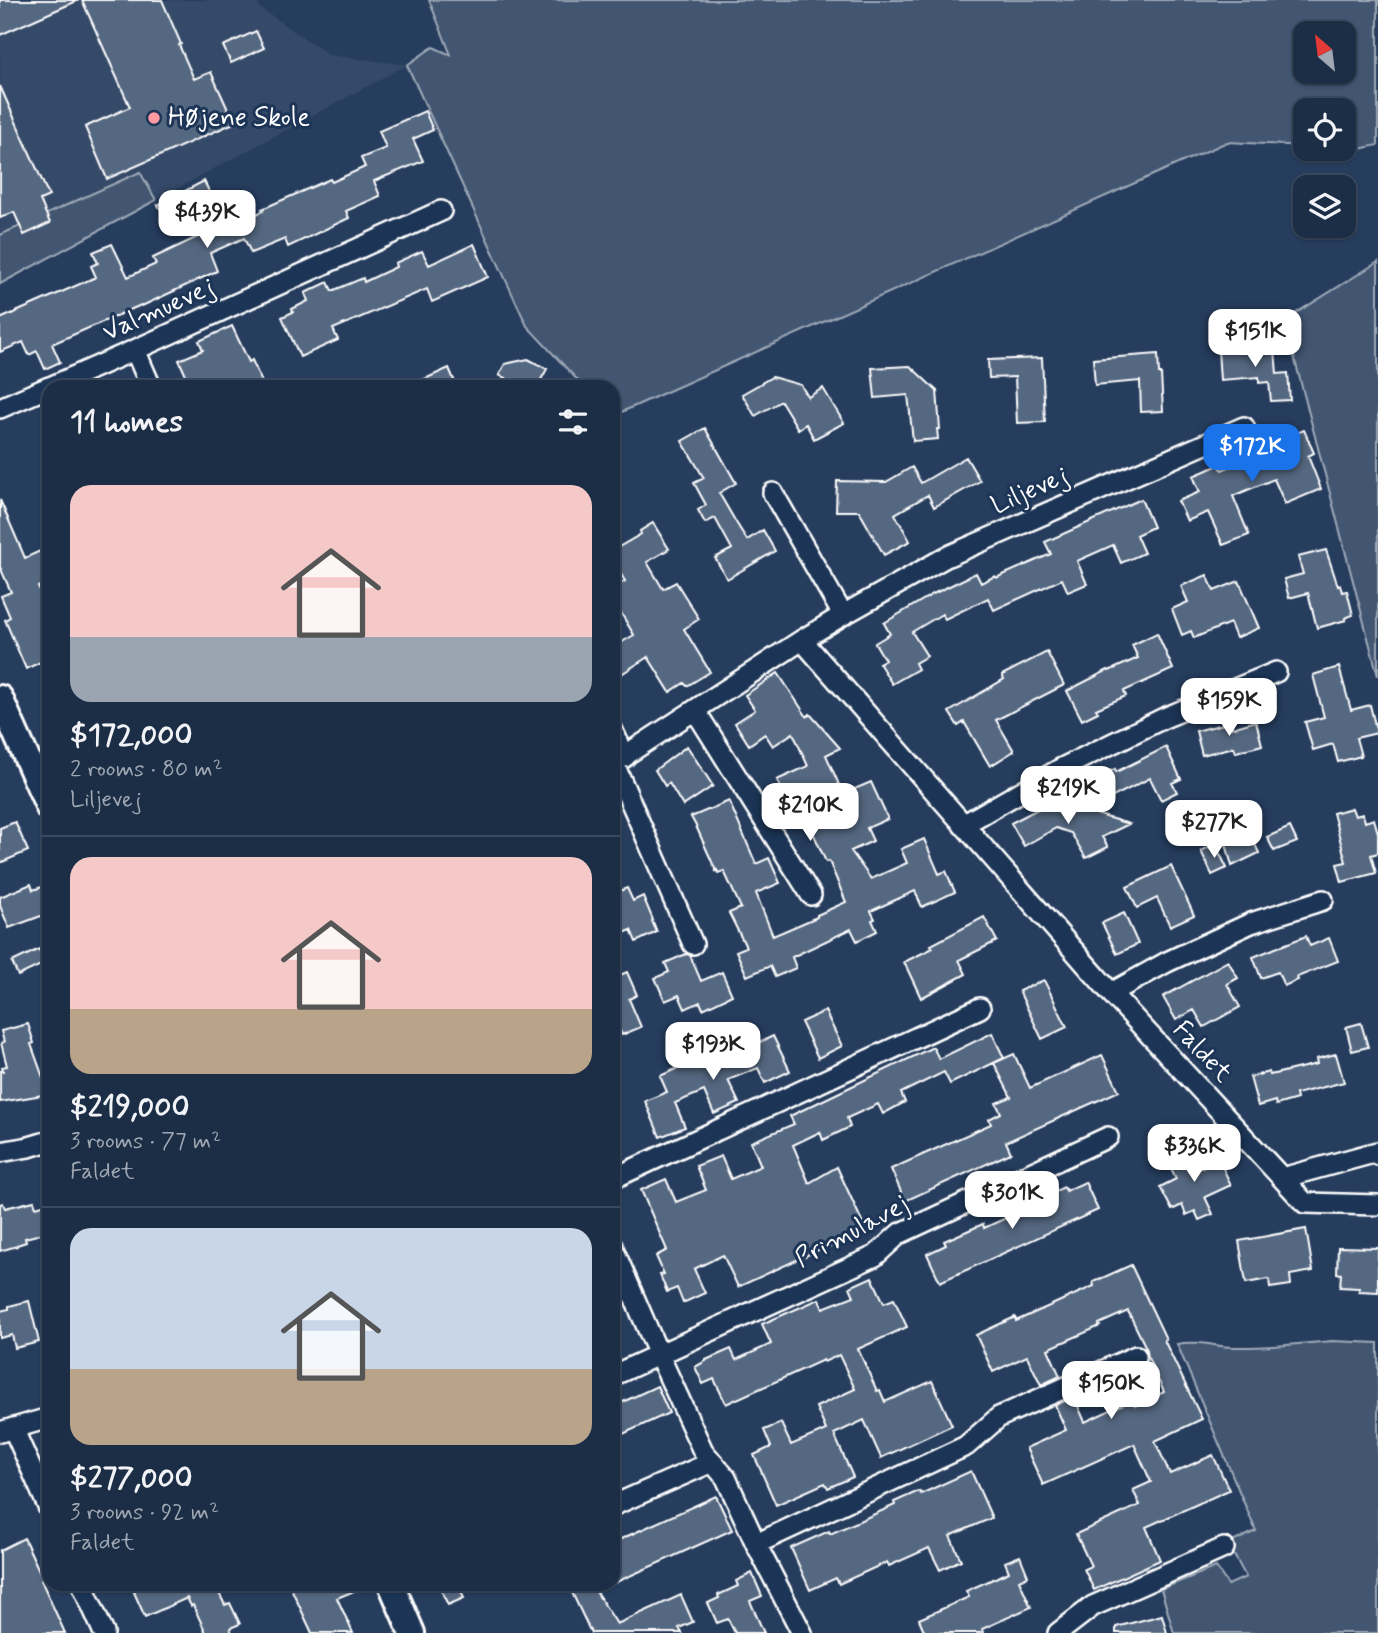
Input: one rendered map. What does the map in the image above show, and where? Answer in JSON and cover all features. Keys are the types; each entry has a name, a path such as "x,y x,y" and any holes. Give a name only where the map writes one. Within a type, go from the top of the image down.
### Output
{"street":[{"name":"Valmuevej","path":"66,380 442,211"},
{"path":"135,350 148,380"},
{"name":"Valmuevej","path":"0,408 42,390"},
{"name":"Liljevej","path":"620,760 802,640 946,557 1244,427"},
{"path":"773,493 843,615"},
{"name":"Faldet","path":"802,640 1111,993 1305,1203 1378,1205"},
{"path":"963,825 1062,768 1141,729 1276,672"},
{"path":"0,698 42,792"},
{"path":"695,710 811,895"},
{"path":"620,769 693,944"},
{"path":"1111,993 1167,962 1251,923 1323,900"},
{"path":"620,1176 980,1008"},
{"name":"Primulavej","path":"620,1373 875,1255 900,1234 1108,1137"},
{"path":"0,1152 42,1143"},
{"path":"1282,1178 1377,1152 1378,1155"},
{"path":"620,1265 703,1451 726,1478 756,1544 802,1633"},
{"path":"756,1544 966,1446 999,1417 1136,1356"},
{"path":"42,1420 7,1430 42,1496"},
{"path":"620,1502 712,1462"},
{"path":"1058,1633 1093,1606 1224,1548"},
{"path":"85,1591 104,1633"},
{"path":"394,1591 412,1633"}],"shaded area":[{"name":"Højene Skole","path":"0,0 256,0 260,8 329,55 407,65 156,200 139,172 0,235"},
{"path":"429,0 1378,0 1378,145 1356,149 1356,98 1293,98 1293,145 1227,142 620,413 620,380 577,380 527,326 407,65 433,47 451,55"},
{"path":"140,172 156,200 0,284 0,235"},
{"path":"1378,262 1378,676 1287,330 1290,317"},
{"path":"1332,1341 1378,1343 1378,1633 1174,1633 1161,1589 1216,1567 1228,1585 1246,1577 1228,1544 1256,1531 1177,1344 1245,1347"}],"building":[{"path":"0,0 79,0 0,35"},
{"path":"82,0 162,0 194,79 211,72 234,123 107,179 85,127 130,107"},
{"path":"256,31 264,48 231,63 223,46"},
{"path":"0,86 49,196 40,200 50,223 24,235 14,212 0,218"},
{"path":"425,111 433,130 413,139 423,161 374,181 380,196 346,211 349,218 288,247 285,239 251,253 244,238 210,253 217,271 52,344 60,362 45,369 37,351 29,355 23,342 0,352 0,319 96,277 91,266 98,263 93,252 112,244 128,277 156,264 153,258 225,224 227,228 263,211 262,209 330,179 332,182 365,167 361,158 386,148 379,131"},
{"path":"204,181 211,195 166,218 158,205"},
{"path":"474,244 488,277 432,302 427,289 333,329 338,340 300,357 282,317 308,301 305,293 328,282 332,291 363,278 364,282 396,267 395,263 422,251 429,265"},
{"path":"232,326 261,380 188,380 179,360 203,350 199,341"},
{"path":"1252,347 1252,351 1275,349 1277,374 1288,373 1290,400 1271,401 1269,382 1259,383 1259,377 1220,380 1218,350"},
{"path":"1158,354 1163,411 1141,412 1140,381 1095,385 1093,359"},
{"path":"1042,358 1045,422 1017,423 1015,377 989,378 988,360"},
{"path":"528,359 547,369 541,380 509,380 499,375 505,364"},
{"path":"910,366 937,391 940,429 937,429 938,439 913,441 908,395 875,398 872,368"},
{"path":"449,368 454,380 422,380"},
{"path":"772,377 801,385 808,397 823,388 844,423 814,439 806,424 798,429 781,401 755,416 742,394"},
{"path":"705,428 736,483 719,493 747,540 763,530 775,551 727,579 715,558 732,549 715,518 705,523 698,510 706,505 694,483 704,478 682,441"},
{"path":"1304,430 1314,453 1308,456 1321,489 1285,504 1274,479 1233,496 1249,535 1223,545 1208,512 1187,521 1178,501 1200,492 1193,476 1219,465 1222,470 1260,454 1258,449"},
{"path":"966,457 980,481 934,507 928,495 895,514 910,541 884,555 859,511 836,511 837,481 886,482 912,467 921,483"},
{"path":"1141,499 1153,527 1136,535 1144,553 1121,563 1113,545 1077,561 1087,584 1068,592 1062,579 994,610 988,598 945,619 942,614 912,632 927,656 915,663 918,669 892,684 879,663 885,660 875,643 890,634 884,623 976,573 981,583 1051,554 1045,542"},
{"path":"0,500 25,558 42,550 42,585 38,587 42,596 42,661 26,669 5,620 10,617 1,596 11,592 0,567"},
{"path":"653,523 669,549 647,562 663,589 676,582 699,619 684,629 710,672 687,686 684,683 670,692 648,657 620,675 620,643 634,635 620,611 620,584 625,581 620,573 620,546 641,534 640,531"},
{"path":"1326,550 1338,586 1340,585 1342,592 1347,591 1353,615 1345,618 1346,620 1317,628 1308,593 1289,598 1284,579 1303,574 1298,557"},
{"path":"1207,575 1214,591 1239,581 1259,628 1236,638 1230,623 1194,638 1191,631 1182,635 1172,609 1188,602 1181,586"},
{"path":"1157,633 1173,669 1124,691 1126,696 1096,709 1098,712 1082,720 1067,691 1138,658 1132,645"},
{"path":"1047,652 1064,685 996,720 1014,751 990,766 964,722 958,726 949,712 1004,679 1002,675"},
{"path":"1339,667 1351,710 1370,705 1377,733 1356,738 1361,756 1338,762 1333,744 1313,750 1305,722 1324,717 1313,675"},
{"path":"778,673 807,717 810,714 840,748 826,755 843,794 871,782 888,819 867,828 873,841 851,851 871,879 907,863 901,849 924,839 939,874 946,871 955,892 922,907 915,891 871,911 877,931 857,941 851,929 792,957 796,968 775,977 770,966 747,976 736,951 746,947 729,913 741,908 724,871 716,871 691,817 729,801 756,864 769,858 780,883 756,893 773,936 846,902 805,814 795,818 777,780 808,766 793,733 773,746 765,734 749,745 735,723 755,710 745,695"},
{"path":"1256,721 1262,745 1236,752 1234,747 1202,755 1196,731 1231,722 1232,728"},
{"path":"687,746 713,786 683,806 669,783 665,786 655,770"},
{"path":"1166,747 1181,779 1172,783 1177,792 1161,800 1150,778 1105,801 1094,779 1115,769 1116,772"},
{"path":"1053,801 1129,824 1102,837 1108,847 1086,858 1071,833 1056,828 1024,846 1011,823"},
{"path":"1352,808 1355,816 1363,814 1365,822 1374,819 1378,833 1378,853 1371,855 1376,873 1342,882 1337,864 1346,862 1333,813"},
{"path":"15,822 28,851 0,863 0,828"},
{"path":"1290,827 1297,842 1274,851 1267,837"},
{"path":"1248,829 1259,853 1232,866 1225,840"},
{"path":"1215,844 1227,868 1212,875 1201,851"},
{"path":"1171,866 1194,915 1170,926 1157,898 1137,908 1127,887"},
{"path":"31,884 33,890 42,887 42,916 9,928 0,906 0,897"},
{"path":"627,888 633,901 643,896 657,932 636,942 631,930 620,935 620,891"},
{"path":"1124,913 1138,944 1117,954 1102,923"},
{"path":"984,917 997,941 959,960 966,974 921,998 904,962"},
{"path":"1306,936 1310,946 1329,938 1338,961 1297,977 1298,980 1284,986 1278,972 1261,978 1253,957"},
{"path":"39,949 42,956 42,964 18,976 12,962"},
{"path":"686,954 690,955 701,981 722,972 732,995 703,1009 700,1002 685,1009 679,995 665,1001 655,978 669,972 665,963"},
{"path":"1228,961 1238,978 1227,984 1240,1007 1204,1027 1194,1010 1176,1020 1163,997"},
{"path":"627,972 637,995 629,999 641,1027 622,1035 620,975"},
{"path":"1044,980 1067,1027 1042,1039 1019,991"},
{"path":"825,1011 842,1046 818,1058 801,1022"},
{"path":"1361,1023 1368,1047 1352,1051 1346,1027"},
{"path":"28,1024 34,1043 31,1044 42,1075 42,1095 0,1102 0,1071 7,1066 1,1031"},
{"path":"992,1033 1004,1058 950,1084 944,1072 901,1093 905,1102 883,1114 878,1104 847,1118 850,1127 823,1140 820,1132 793,1145 809,1183 837,1167 865,1228 855,1233 856,1236 830,1247 829,1245 738,1287 723,1255 694,1269 705,1293 683,1303 677,1288 667,1292 660,1275 664,1274 656,1256 667,1250 641,1190 666,1179 676,1202 706,1190 696,1166 721,1156 731,1179 761,1166 751,1142 794,1124 790,1116 933,1047 939,1059"},
{"path":"773,1036 790,1071 765,1083 758,1068 728,1080 739,1103 714,1114 704,1091 675,1103 685,1127 660,1137 645,1101 667,1092 660,1076 687,1064 689,1067 726,1050 729,1057"},
{"path":"1014,1054 1030,1088 1102,1055 1119,1091 1006,1142 1011,1153 905,1201 891,1169 991,1124 989,1119 1001,1113 996,1103 1011,1097 994,1063"},
{"path":"1336,1054 1344,1082 1296,1094 1297,1099 1276,1105 1275,1101 1258,1106 1250,1077 1317,1064 1316,1059"},
{"path":"1191,1148 1200,1168 1219,1160 1231,1185 1205,1197 1213,1214 1199,1220 1195,1211 1186,1215 1182,1205 1172,1210 1160,1187 1176,1179 1167,1159"},
{"path":"1085,1182 1098,1210 940,1282 927,1254 946,1245 944,1241 983,1224 984,1228 1028,1208 1026,1204 1064,1187 1066,1191"},
{"path":"34,1201 36,1207 42,1205 42,1234 25,1238 26,1242 0,1251 0,1204 3,1203 5,1208"},
{"path":"1306,1229 1313,1271 1290,1275 1291,1285 1270,1288 1269,1279 1246,1283 1239,1241"},
{"path":"1338,1247 1378,1248 1378,1292 1340,1287 1341,1274 1337,1273"},
{"path":"1131,1265 1202,1419 1155,1441 1170,1474 1213,1455 1229,1490 1146,1527 1160,1560 1094,1590 1084,1569 1091,1566 1076,1534 1140,1505 1133,1490 1151,1482 1134,1444 1043,1485 1026,1448 1066,1430 1055,1405 1074,1397 1085,1422 1132,1400 1135,1406 1164,1392 1147,1350 1128,1311 1048,1349 1060,1376 1041,1385 1027,1356 993,1372 976,1335 1015,1317 1016,1321 1094,1286 1093,1282"},
{"path":"872,1277 884,1303 894,1299 907,1327 858,1349 877,1391 880,1390 885,1402 932,1381 952,1425 881,1458 864,1420 834,1434 853,1477 828,1488 825,1483 776,1505 754,1455 771,1447 764,1430 781,1423 791,1445 826,1430 816,1407 855,1389 839,1355 726,1404 714,1379 703,1384 695,1367 731,1349 736,1360 771,1344 762,1324 819,1299 823,1308 854,1296 850,1287"},
{"path":"29,1301 39,1342 15,1348 12,1335 0,1338 0,1311"},
{"path":"657,1386 669,1413 620,1435 620,1403"},
{"path":"971,1471 992,1518 950,1536 961,1560 940,1570 929,1548 889,1566 887,1562 839,1584 836,1578 810,1590 791,1548 829,1531 830,1534 895,1505 894,1502 919,1491 921,1494"},
{"path":"716,1496 732,1530 620,1580 620,1539"},
{"path":"24,1538 42,1577 42,1591 46,1591 65,1633 0,1633 0,1550"},
{"path":"1020,1556 1028,1576 1019,1580 1031,1607 982,1629 983,1633 925,1633 919,1619 969,1597 966,1591 1009,1572 1005,1562"},
{"path":"752,1573 762,1596 750,1601 764,1633 735,1633 728,1619 717,1623 708,1603 738,1586 736,1581"},
{"path":"133,1591 218,1591 225,1605 230,1603 240,1624 230,1628 232,1633 206,1633 187,1598 145,1617"},
{"path":"292,1591 354,1591 337,1598 353,1633 312,1633"},
{"path":"441,1591 461,1591 464,1598 448,1605"},
{"path":"571,1591 596,1591 617,1624 681,1595 693,1622 679,1628 682,1633 591,1633"},
{"path":"1162,1615 1167,1633 1116,1633 1116,1627"}],"place":[{"name":"Højene Skole","path":"154,118"}]}
